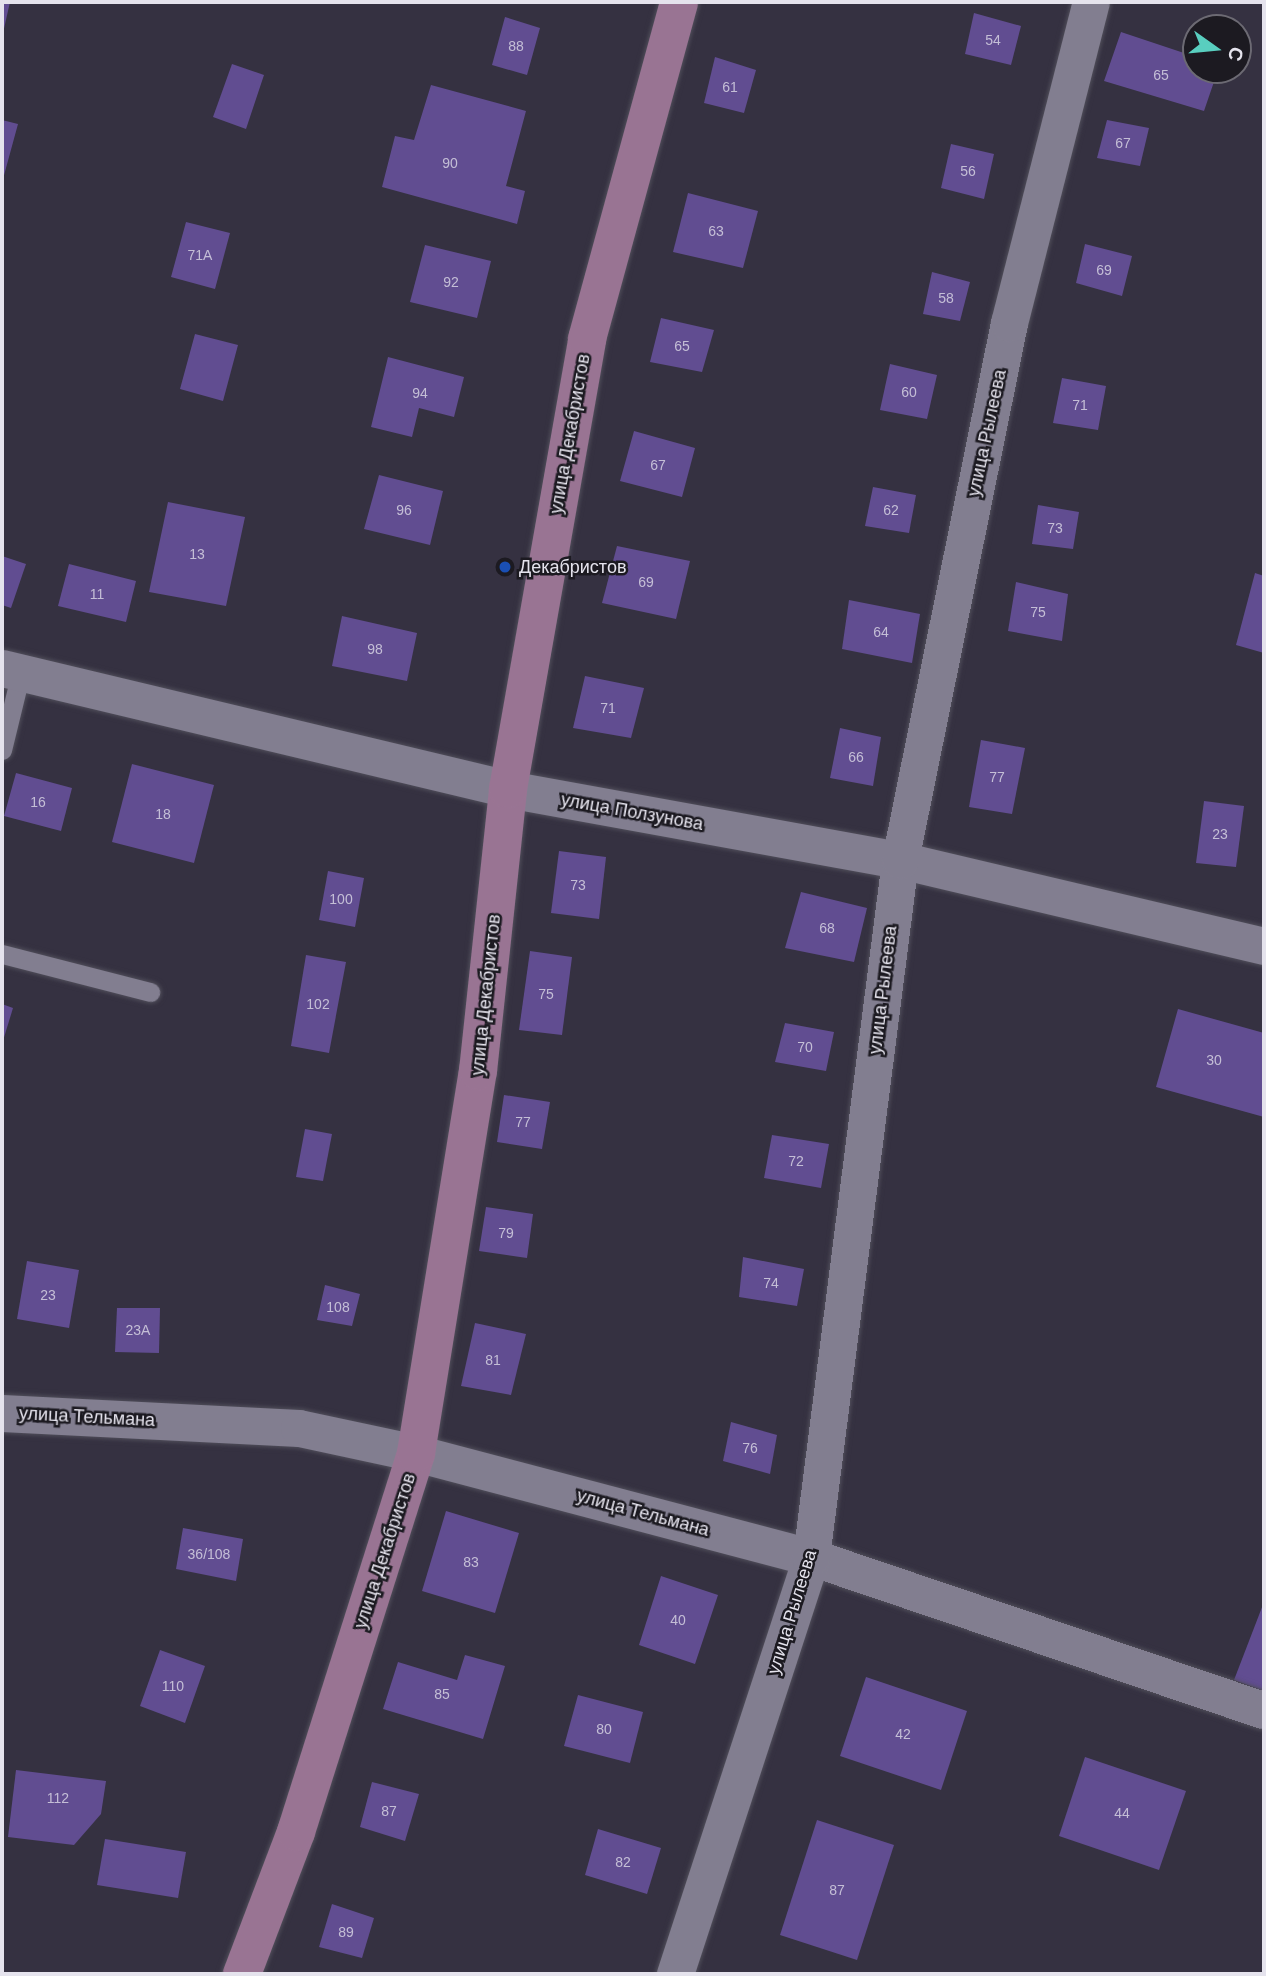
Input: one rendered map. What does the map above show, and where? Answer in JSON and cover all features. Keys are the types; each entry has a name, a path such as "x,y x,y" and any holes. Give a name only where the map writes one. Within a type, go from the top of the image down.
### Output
{"street":[{"name":"улица Декабристов","path":"242,1974 296,1832 416,1452 478,1070 508,789 587,339 679,2"},
{"name":"улица Рылеева","path":"675,1974 811,1557 900,860 1009,323 1091,2"},
{"name":"улица Ползунова","path":"11,670 508,789 900,860 1264,946"},
{"name":"улица Тельмана","path":"2,1413 299,1428 416,1452 811,1557 1264,1710"}],"lane":[{"path":"2,750 11,670"},
{"path":"2,954 150,992"}],"building":[{"path":"2,2 10,2 3,33 2,32"},
{"path":"974,13 1021,26 1011,65 965,54"},
{"path":"505,17 540,28 527,75 492,65"},
{"path":"1121,32 1182,52 1182,84 1213,84 1204,111 1104,81"},
{"path":"715,57 756,70 744,113 704,103"},
{"path":"232,64 264,75 246,129 213,117"},
{"path":"431,85 526,111 506,186 525,191 517,224 382,187 395,136 414,140"},
{"path":"2,120 18,124 3,179 2,179"},
{"path":"1107,120 1149,128 1140,166 1097,158"},
{"path":"951,144 994,154 984,199 941,188"},
{"path":"688,193 758,211 743,268 673,252"},
{"path":"186,222 230,233 215,289 171,277"},
{"path":"1085,244 1132,256 1122,296 1076,283"},
{"path":"425,245 491,261 477,318 410,302"},
{"path":"932,272 970,282 960,321 923,314"},
{"path":"661,318 714,330 702,372 650,362"},
{"path":"195,334 238,345 223,401 180,389"},
{"path":"388,357 464,377 454,417 419,408 412,437 371,427"},
{"path":"890,364 937,375 927,419 880,410"},
{"path":"1062,378 1106,386 1098,430 1053,423"},
{"path":"634,431 695,448 682,497 620,481"},
{"path":"379,475 443,491 430,545 364,529"},
{"path":"873,487 916,495 909,533 865,526"},
{"path":"168,502 245,517 226,606 149,592"},
{"path":"1038,505 1079,512 1073,549 1032,544"},
{"path":"617,546 690,561 676,619 602,603"},
{"path":"2,556 26,564 11,608 2,605"},
{"path":"69,564 136,581 126,622 58,606"},
{"path":"1255,573 1264,576 1264,653 1236,645"},
{"path":"1016,582 1068,594 1062,641 1008,631"},
{"path":"849,600 920,614 912,663 842,649"},
{"path":"342,616 417,633 407,681 332,666"},
{"path":"585,676 644,688 631,738 573,728"},
{"path":"840,728 881,737 873,786 830,778"},
{"path":"981,740 1025,748 1012,814 969,807"},
{"path":"132,764 214,785 194,863 112,842"},
{"path":"16,773 72,788 61,831 4,816"},
{"path":"1204,801 1244,806 1236,867 1196,863"},
{"path":"559,851 606,857 599,919 551,913"},
{"path":"328,871 364,878 355,927 319,920"},
{"path":"801,892 867,908 854,962 785,948"},
{"path":"530,951 572,957 562,1035 519,1030"},
{"path":"306,955 346,962 329,1053 291,1046"},
{"path":"2,1004 13,1008 2,1044"},
{"path":"1178,1009 1264,1033 1264,1117 1156,1087"},
{"path":"785,1023 834,1032 826,1071 775,1062"},
{"path":"504,1095 550,1102 542,1149 497,1142"},
{"path":"305,1129 332,1134 323,1181 296,1177"},
{"path":"772,1135 829,1144 821,1188 764,1178"},
{"path":"486,1207 533,1214 527,1258 479,1251"},
{"path":"743,1257 804,1269 797,1306 739,1297"},
{"path":"27,1261 79,1270 69,1328 17,1319"},
{"path":"325,1285 360,1294 352,1326 317,1320"},
{"path":"117,1308 160,1308 159,1353 115,1352"},
{"path":"475,1323 526,1334 511,1395 461,1386"},
{"path":"731,1422 777,1435 770,1474 723,1461"},
{"path":"446,1511 519,1533 495,1613 422,1591"},
{"path":"183,1528 243,1539 236,1581 176,1569"},
{"path":"661,1576 718,1595 695,1664 639,1645"},
{"path":"1264,1602 1264,1691 1234,1680"},
{"path":"160,1650 205,1666 185,1723 140,1706"},
{"path":"465,1655 505,1666 483,1739 383,1709 398,1662 457,1680"},
{"path":"866,1677 967,1711 941,1790 840,1756"},
{"path":"578,1695 643,1712 630,1763 564,1746"},
{"path":"1085,1757 1186,1791 1159,1870 1059,1836"},
{"path":"16,1770 106,1781 101,1814 74,1845 8,1837"},
{"path":"372,1782 419,1794 405,1841 360,1827"},
{"path":"817,1820 894,1845 857,1960 780,1935"},
{"path":"598,1829 661,1848 647,1894 585,1875"},
{"path":"105,1839 186,1852 178,1898 97,1885"},
{"path":"332,1904 374,1918 362,1958 319,1947"}],"place":[{"name":"Декабристов","path":"505,567"}]}
